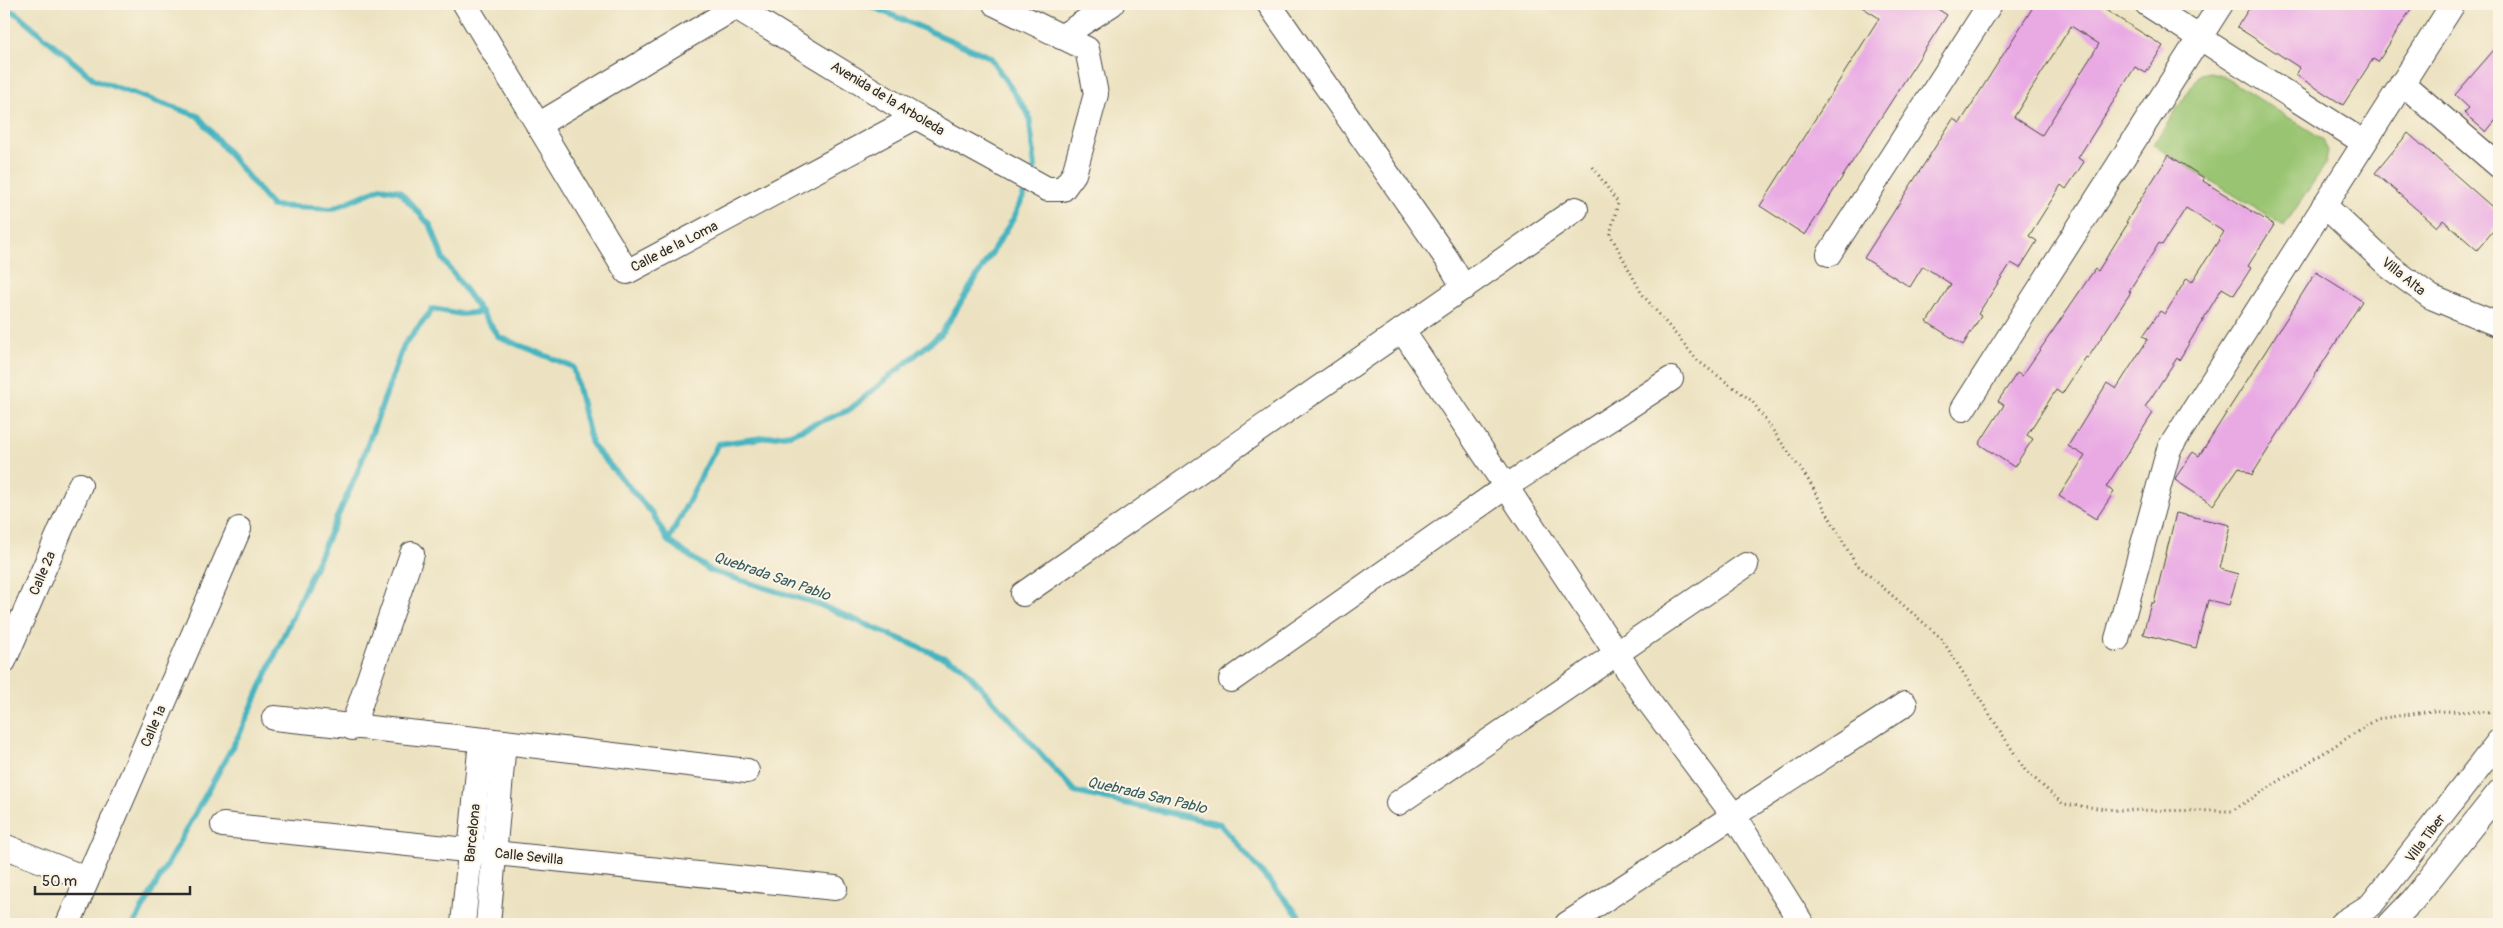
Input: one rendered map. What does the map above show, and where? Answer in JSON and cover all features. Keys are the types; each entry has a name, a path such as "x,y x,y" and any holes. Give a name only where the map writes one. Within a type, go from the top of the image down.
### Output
{"street":[{"name":"Calle de la Loma","path":"465,4 627,272 916,117"},
{"path":"995,4 1061,37 1112,4"},
{"path":"1269,4 1442,251 1464,288"},
{"path":"1829,254 1990,4"},
{"path":"2147,4 2363,142"},
{"path":"1963,409 2221,4"},
{"path":"2117,639 2169,449 2363,142 2453,4"},
{"path":"538,125 733,5"},
{"name":"Avenida de la Arboleda","path":"733,5 916,117 1012,168 1047,190 1063,188 1074,174 1096,94 1087,49 1061,37"},
{"path":"2402,84 2499,166"},
{"name":"Villa Alta","path":"2324,205 2391,268 2431,297 2499,325"},
{"path":"1023,594 1576,209"},
{"path":"1402,330 1649,702 1734,816 1802,924"},
{"path":"1231,680 1507,486 1671,379"},
{"name":"Calle 2a","path":"4,661 80,485"},
{"name":"Calle 1a","path":"68,924 238,529"},
{"path":"352,728 412,554"},
{"path":"1398,803 1746,565"},
{"path":"1567,924 1905,704"},
{"path":"274,718 352,728 493,741 747,771"},
{"name":"Barcelona","path":"463,924 470,850 493,741"},
{"name":"Barcelona","path":"488,924 495,853 493,741"},
{"name":"Villa Tiber","path":"2341,924 2372,905 2499,741"},
{"path":"2462,790 2495,806"},
{"name":"Villa Tiber","path":"2390,924 2495,806"},
{"name":"Calle Sevilla","path":"223,825 835,888"},
{"path":"4,846 87,878"}],"path":[{"path":"1593,167 1618,203 1610,234 1642,294 1698,361 1752,401 1809,481 1855,563 1942,638 2025,770 2063,804 2115,810 2232,811 2377,719 2432,711 2499,712"}],"green space":[{"path":"2210,72 2221,75 2323,139 2328,151 2325,165 2284,226 2153,145 2200,74"}],"building":[{"path":"1857,4 1930,4 1947,15 1805,235 1760,206 1879,18"},
{"path":"2035,4 2096,4 2163,46 2146,73 2135,67 2078,158 2084,162 2066,189 2061,185 2029,236 2037,241 2020,268 2011,263 1978,314 1981,316 1963,345 1927,322 1951,284 1923,266 1910,287 1864,258 1953,119 1960,123","holes":["2071,26 2099,44 2042,135 2014,117"]},
{"path":"2252,4 2414,4 2378,62 2373,59 2343,105 2296,75 2300,68 2237,27"},
{"path":"2499,44 2499,116 2486,132 2464,113 2469,108 2455,95"},
{"path":"2408,133 2499,213 2499,224 2477,250 2443,220 2437,227 2375,173"},
{"path":"2169,155 2204,178 2203,181 2274,225 2248,266 2251,268 2234,295 2222,288 2179,360 2177,358 2145,407 2153,413 2106,487 2114,492 2096,519 2059,496 2085,456 2068,446 2107,383 2116,389 2148,339 2143,336 2160,311 2165,314 2187,278 2192,282 2224,232 2186,208 2162,245 2159,243 2129,291 2131,292 2088,358 2086,357 2062,394 2056,390 2027,435 2033,439 2014,467 1979,444 2004,405 1998,401 2017,373 2022,376 2095,269 2098,271 2128,223 2126,222"},
{"path":"2316,272 2362,301 2252,475 2239,467 2213,505 2175,480 2176,477 2193,452 2199,456"},
{"path":"2176,513 2230,525 2220,569 2238,574 2229,605 2208,600 2196,648 2143,634 2151,603 2154,603"}],"waterway":[{"path":"866,4 990,57 1029,115 1035,167 1032,175"},
{"name":"Quebrada San Pablo","path":"4,8 17,14 95,80 198,116 272,206 332,209 381,188 399,191 431,226 443,259 499,337 573,367 592,445 652,513 668,541 711,571 818,604 961,665 1075,792 1220,824 1299,916 1302,924"},
{"path":"668,541 718,444 790,434 849,410 941,334 1013,219 1028,185"},
{"path":"134,924 239,735 358,471 404,345 433,309 461,314 482,312"}]}
